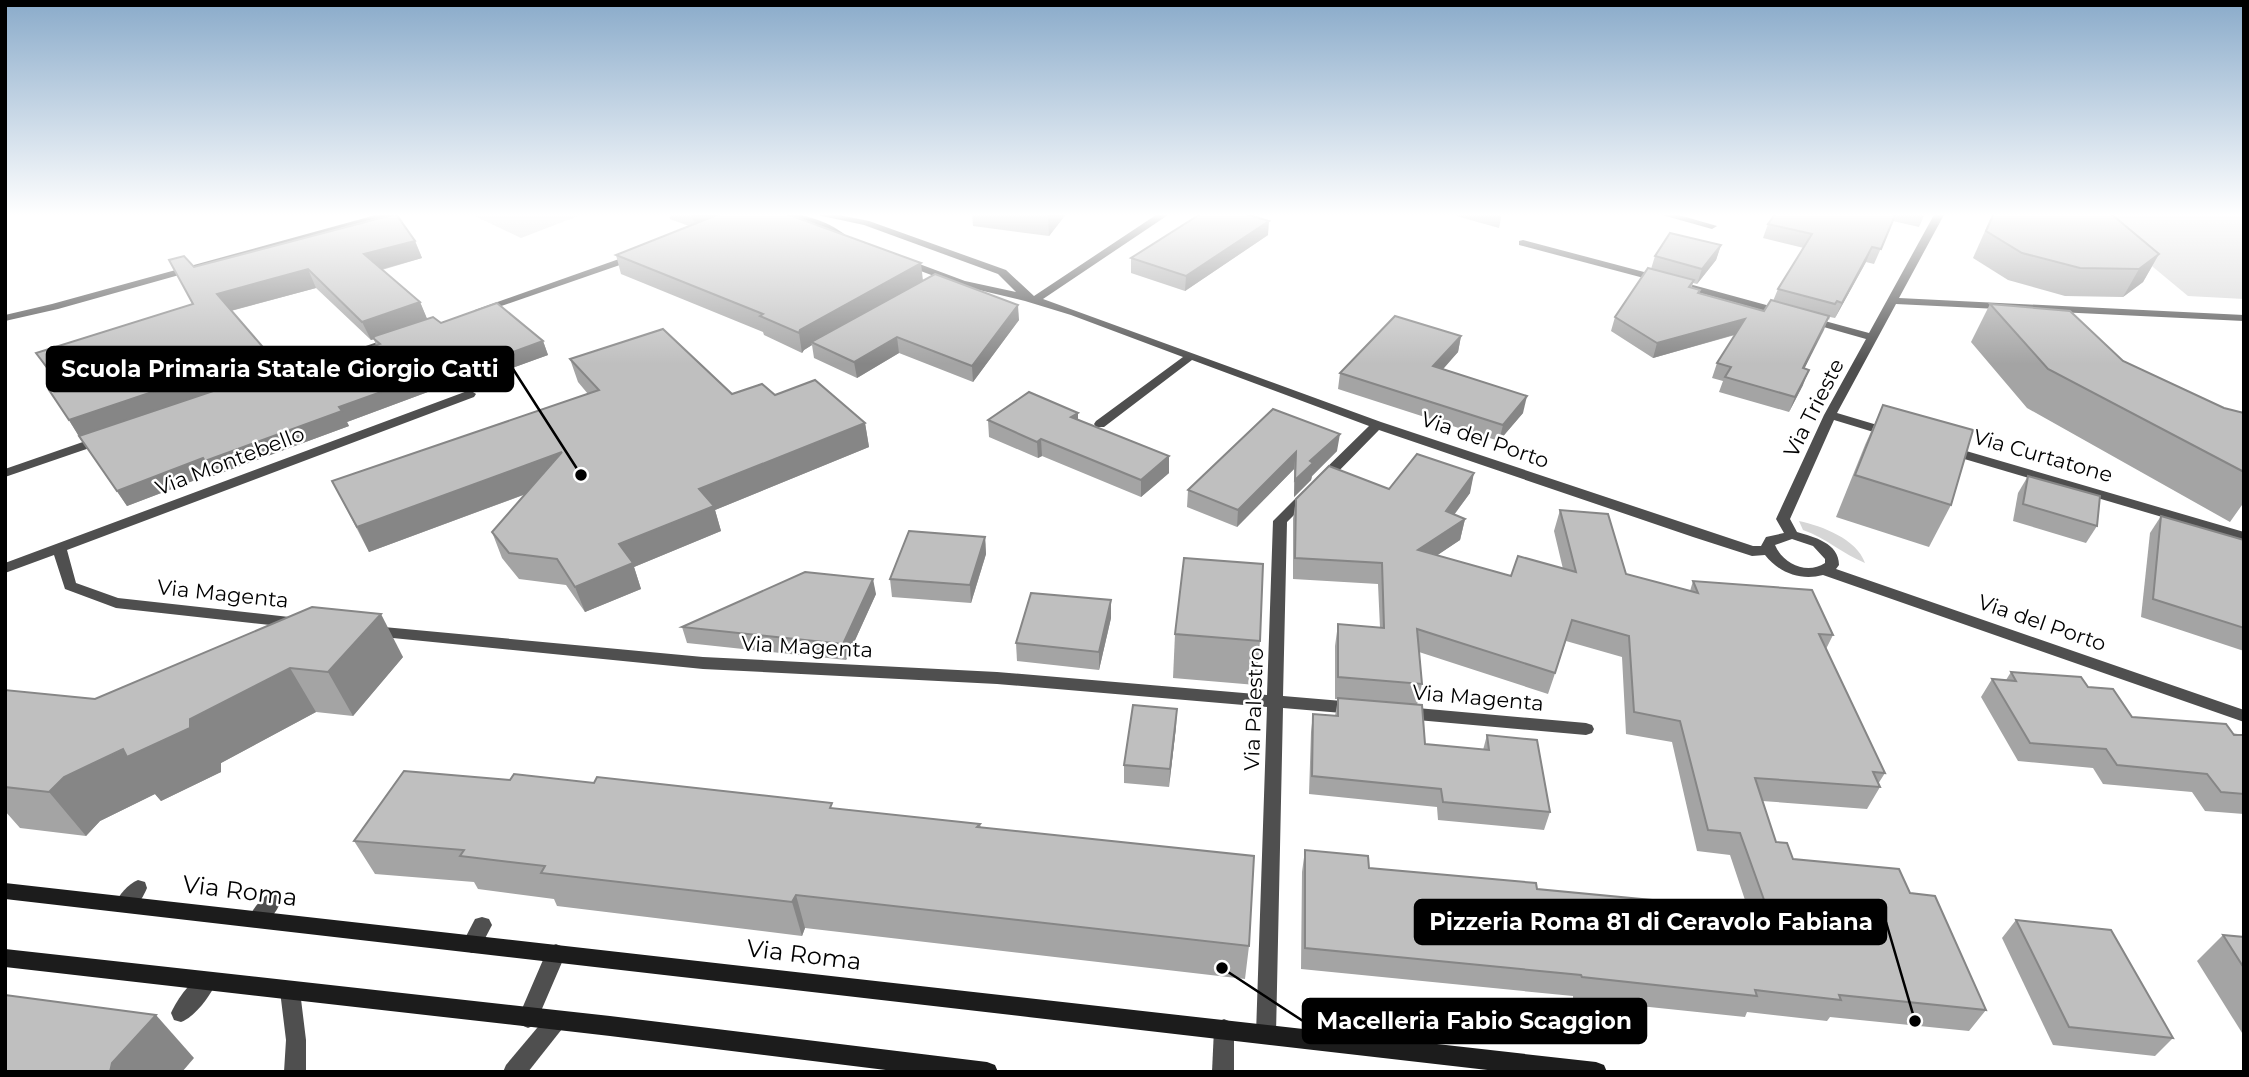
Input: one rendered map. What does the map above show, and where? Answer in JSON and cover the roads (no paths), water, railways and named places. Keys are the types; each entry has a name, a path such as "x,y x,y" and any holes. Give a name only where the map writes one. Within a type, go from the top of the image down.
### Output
{"main road":[{"name":"Via Roma","path":"5,891 1596,1072"},
{"path":"5,958 555,1022 610,1026 922,1068 988,1072"}],"street":[{"path":"5,318 213,263"},
{"path":"474,312 617,263"},
{"name":"Via del Porto","path":"907,263 961,283 1032,299 1377,425 1698,534 1752,551 1769,550 1774,558 1793,570 1818,573 1826,570 2244,716"},
{"name":"Via del Porto","path":"977,263 1002,272 1032,299"},
{"path":"1032,299 1089,263"},
{"path":"1598,263 1873,337"},
{"name":"Via Trieste","path":"1792,536 1783,519 1830,415 1913,263"},
{"path":"961,283 983,283 992,278 993,269"},
{"path":"934,284 946,277"},
{"path":"1893,301 2244,318"},
{"path":"277,379 408,335"},
{"path":"1100,424 1191,356"},
{"name":"Via Montebello","path":"5,568 470,394"},
{"path":"1830,415 1910,439"},
{"name":"Via Palestro","path":"1266,1034 1280,521 1377,425"},
{"path":"5,473 109,437"},
{"name":"Via Curtatone","path":"1937,447 2244,537"},
{"path":"1769,550 1771,540 1792,536 1805,538 1827,550 1832,558 1832,565 1826,570"},
{"name":"Via Magenta","path":"60,548 70,586 116,603 316,625"},
{"name":"Via Magenta","path":"352,629 703,663 997,678 1587,730"},
{"path":"124,905 138,888"},
{"path":"258,919 273,900"},
{"path":"472,944 482,925"},
{"path":"528,1018 556,953"},
{"path":"181,1013 206,981"},
{"path":"290,991 296,1040 295,1072"},
{"path":"514,1072 555,1022"},
{"path":"1223,1072 1224,1029"}],"place":[{"name":"Scuola Primaria Statale Giorgio Catti","path":"581,475"},
{"name":"Macelleria Fabio Scaggion","path":"1222,968"},
{"name":"Pizzeria Roma 81 di Ceravolo Fabiana","path":"1915,1021"}]}
